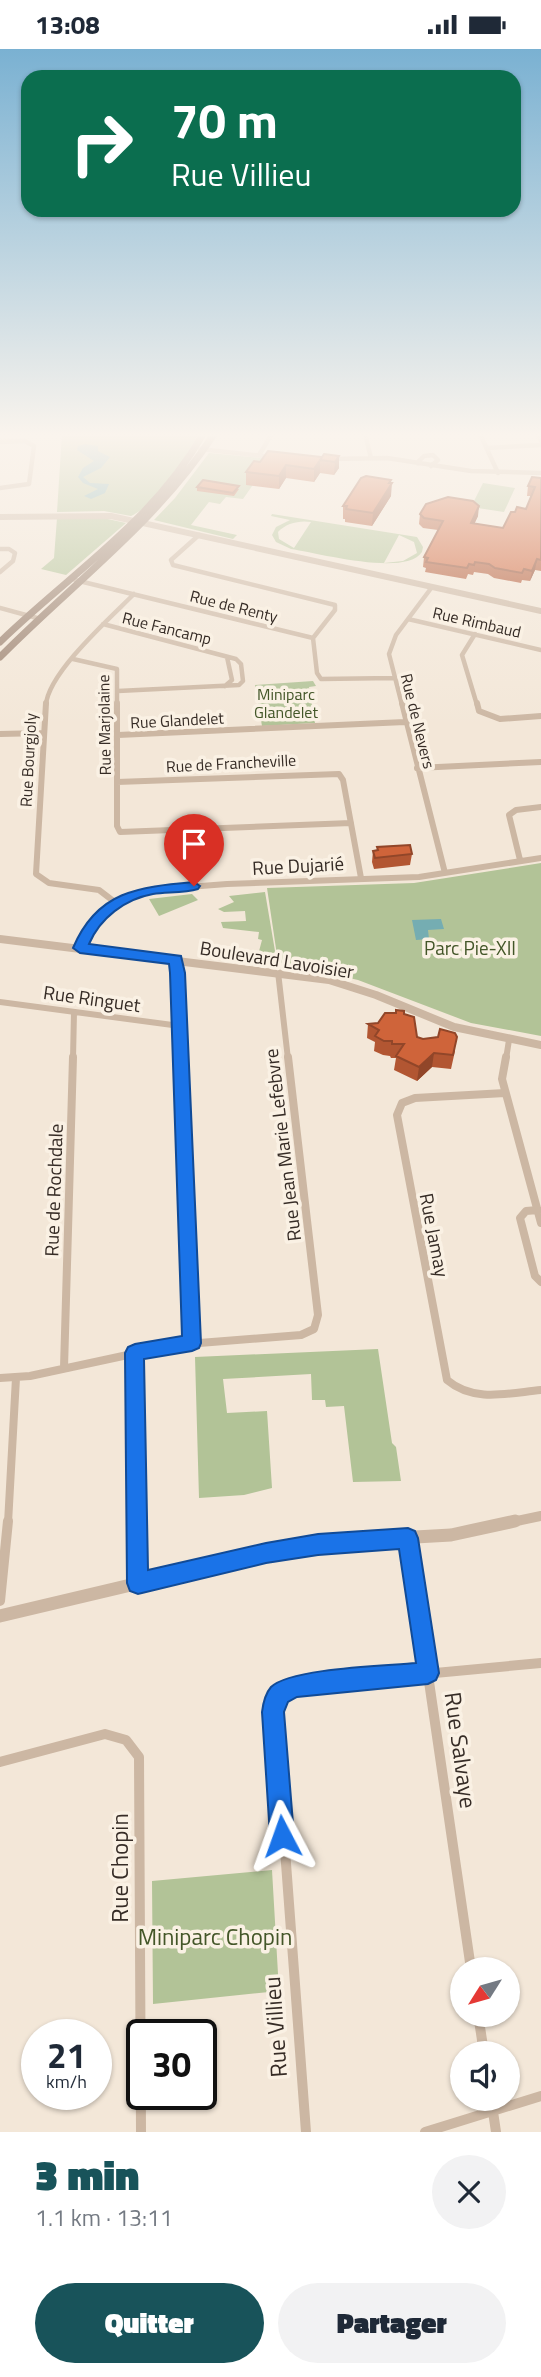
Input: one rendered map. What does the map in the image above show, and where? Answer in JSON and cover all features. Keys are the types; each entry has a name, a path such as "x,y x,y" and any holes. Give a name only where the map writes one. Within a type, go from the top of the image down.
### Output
{"main road":[{"path":"0,642 26,615 122,531"},
{"path":"1,654 37,618 136,531"}],"street":[{"path":"182,531 541,611"},
{"path":"199,535 172,560 173,565 332,603 335,610 313,638 317,673 321,679 394,678"},
{"path":"0,549 15,552 13,561 0,572"},
{"name":"Rue de Renty","path":"69,578 313,638"},
{"name":"Rue de Nevers","path":"432,587 389,648 394,678 445,873"},
{"name":"Rue Bourgjoly","path":"116,903 99,890 49,883 36,874 43,733 47,691 103,624 134,594"},
{"path":"0,608 37,618"},
{"name":"Rue Rimbaud","path":"408,619 541,650"},
{"name":"Rue Fancamp","path":"103,624 226,656 241,663 243,681 239,685 224,686"},
{"path":"475,634 462,655 479,711 490,717 541,716"},
{"name":"Rue Fancamp","path":"224,686 232,680 230,662 226,656"},
{"name":"Rue Marjolaine","path":"73,659 117,668 117,826 120,832 128,834 351,823"},
{"path":"118,691 224,686"},
{"name":"Rue Glandelet","path":"118,735 405,722"},
{"path":"0,734 43,733"},
{"path":"417,768 541,762"},
{"name":"Rue de Francheville","path":"117,782 329,772 339,774 343,780 351,823"},
{"path":"520,860 509,815 516,810 541,807"},
{"path":"351,823 361,878"},
{"name":"Rue Dujarié","path":"80,948 89,927 116,903 139,893 162,888 404,878 541,858"},
{"name":"Boulevard Lavoisier","path":"0,939 278,971 341,983 454,1027 541,1045"},
{"path":"0,1378 16,1378 192,1343 176,960"},
{"name":"Rue Jean Marie Lefebvre","path":"192,1343 300,1335 314,1329 318,1315 278,971"},
{"name":"Rue Ringuet","path":"0,1002 180,1026"},
{"name":"Rue de Rochdale","path":"64,1368 74,1012"},
{"path":"509,1040 502,1079 541,1223"},
{"name":"Rue Jamay","path":"505,1093 415,1098 402,1103 397,1115 447,1380 454,1388 476,1394 541,1390"},
{"path":"537,1210 526,1211 520,1218 535,1276 541,1282"},
{"path":"135,1353 138,1583"},
{"path":"0,1601 5,1489 16,1378"},
{"path":"0,1616 254,1556 318,1545 451,1535 541,1516"},
{"name":"Rue Salvaye","path":"408,1538 469,1957"},
{"path":"428,1673 541,1663"},
{"name":"Rue Villieu","path":"306,2132 298,2053 274,1702 280,1694 296,1686 428,1673"},
{"name":"Rue Chopin","path":"0,1762 106,1734 120,1736 133,1744 139,1757 141,2132"},
{"path":"520,2100 541,2096"},
{"path":"425,2132 476,2111"},
{"path":"492,2111 496,2132"}],"green space":[{"path":"56,531 117,531 66,575 41,569 54,558"},
{"path":"201,531 237,535 233,539"},
{"path":"274,531 279,531 279,539 294,548 305,531 380,531 417,537 423,547 422,552 413,559 399,563 384,563 381,563 291,549 276,542 272,535","holes":["399,535 414,542 417,553 403,561 384,563"]},
{"name":"Miniparc Glandelet","path":"313,681 316,686 309,687 315,723 262,726 255,685"},
{"name":"Parc Pie-XII","path":"541,863 541,1036 471,1023 358,980 278,962 267,888 414,883"},
{"path":"265,892 276,957 258,955 262,940 258,939 259,932 223,928 221,922 246,921 245,911 224,912 218,909 234,902 229,896"},
{"path":"192,894 198,900 159,916 149,899"},
{"path":"378,1349 392,1443 396,1447 401,1481 353,1482 344,1406 326,1407 325,1400 312,1400 311,1374 223,1379 227,1413 267,1411 272,1488 244,1495 199,1498 195,1357"},
{"name":"Miniparc Chopin","path":"272,1870 279,1991 153,2004 152,1881"}],"water":[{"path":"441,919 444,929 428,930 429,939 416,940 412,920"}],"building":[{"path":"438,531 541,531 541,560 537,559 532,571 524,569 522,573 475,562 467,568 426,562 428,558 424,557"},
{"path":"410,845 412,854 375,858 373,851 378,850 377,847"},
{"path":"396,1010 414,1017 417,1037 438,1037 440,1029 455,1033 457,1037 453,1055 434,1053 419,1067 396,1056 404,1044 392,1044 392,1041 384,1041 375,1036 379,1030 368,1024 378,1023 385,1013 396,1013"}],"route":[{"path":"194,886 149,890 116,903 89,927 80,948 176,960 178,973 192,1343 135,1353 138,1583 266,1553 362,1540 408,1538 428,1673 296,1686 280,1694 274,1702 273,1712 282,1836"}]}
